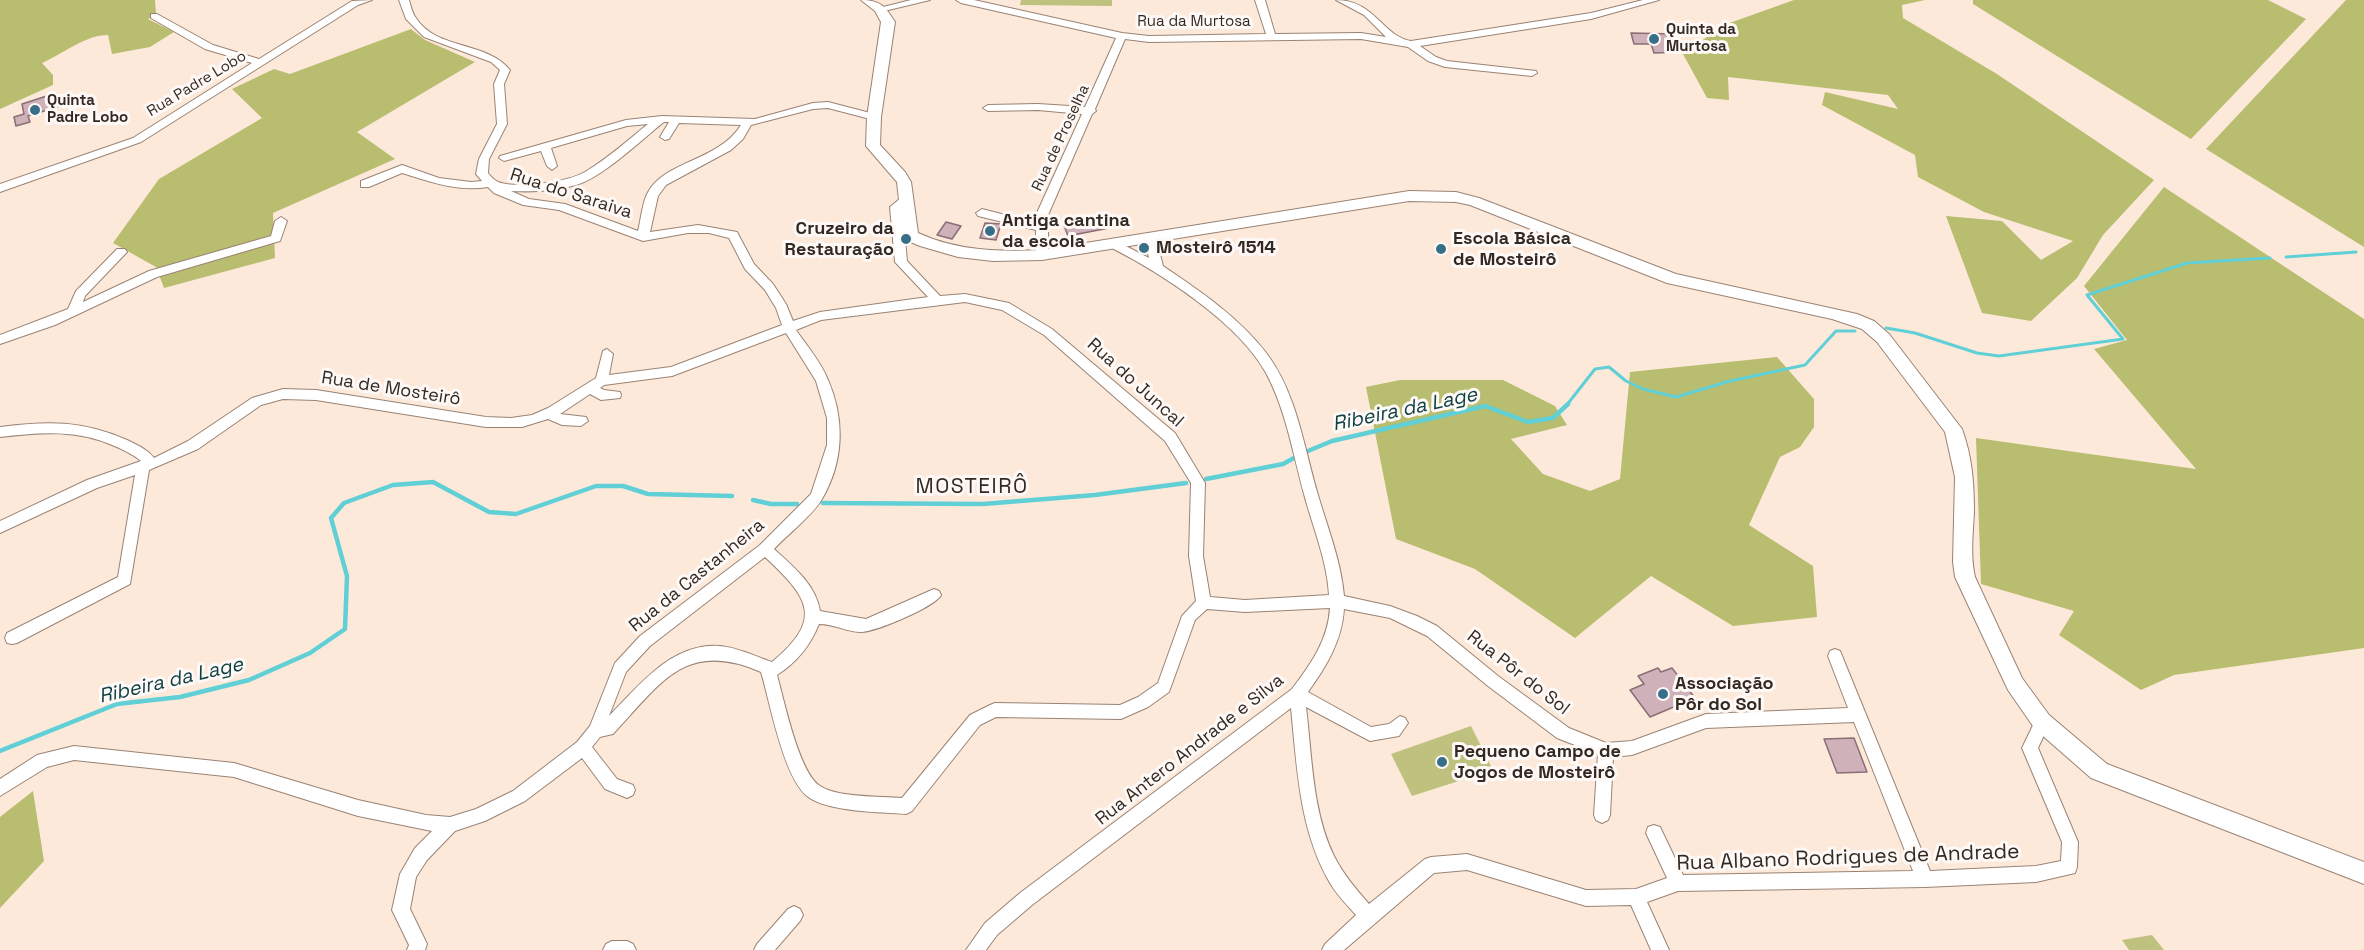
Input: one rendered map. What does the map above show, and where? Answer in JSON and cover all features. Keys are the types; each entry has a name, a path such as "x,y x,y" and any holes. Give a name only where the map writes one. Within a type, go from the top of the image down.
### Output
{"main road":[{"path":"867,0 880,9 888,22 874,117 873,146 900,175 907,203 911,236 925,243 986,255 1042,255 1116,245 1409,196 1456,197 1491,207 1673,279 1832,313 1868,325 1883,338 1953,429 1960,444 1964,461 1962,562 1965,576 2015,684 2042,722 2099,771 2364,873"}],"street":[{"name":"Rua Padre Lobo","path":"0,188 137,140 184,108 261,63 352,1 367,0"},
{"path":"405,0 411,19 427,35 495,60 505,70 499,84 502,124 483,161 482,174 489,183"},
{"path":"880,9 925,0"},
{"name":"Rua da Murtosa","path":"961,0 1122,36 1149,39 1361,36 1411,44"},
{"path":"1260,0 1271,36"},
{"path":"1341,0 1367,12 1395,40"},
{"path":"1411,44 1591,16 1654,0"},
{"path":"154,16 209,46 261,63"},
{"name":"Rua de Proselha","path":"1042,255 1042,215 1091,111 1122,36"},
{"path":"1411,44 1432,59 1445,64 1532,73"},
{"path":"504,158 626,123 662,119 748,122 813,106 828,105 874,117"},
{"path":"988,108 1038,107 1091,111"},
{"path":"665,137 677,118"},
{"path":"365,184 402,169 438,181 471,186 489,183 503,187 524,188 574,182 590,174 662,119"},
{"path":"643,237 654,192 670,178 728,148 744,131 748,122"},
{"path":"545,147 552,166"},
{"name":"Rua do Saraiva","path":"489,183 498,190 527,202 561,207 643,237"},
{"path":"907,203 896,207 901,262 937,300"},
{"path":"982,213 1042,228"},
{"path":"0,340 72,313 153,274 276,238 281,221"},
{"name":"Rua da Castanheira","path":"450,825 479,816 519,796 584,747 596,730 620,668 639,647 765,549 816,497 834,446 834,418 822,380 789,328 782,307 769,287 749,266 733,235 712,228 690,228 643,237"},
{"path":"1151,238 1157,267"},
{"name":"Rua Antero Andrade e Silva","path":"975,950 991,930 1026,899 1297,694 1316,669 1329,643 1336,620 1334,572 1276,381 1263,358 1246,339 1157,267 1116,245"},
{"path":"72,313 80,294 121,252"},
{"name":"Rua do Juncal","path":"789,328 820,316 965,298 1005,306 1048,332 1170,437 1198,483 1196,556 1204,603"},
{"name":"Rua de Mosteirô","path":"0,527 92,484 161,461 193,445 257,401 283,394 316,395 486,423 515,424 549,414 596,384 672,371 789,328"},
{"path":"607,354 596,384 601,395 615,395"},
{"path":"549,414 562,420 581,421"},
{"path":"0,432 61,426 85,429 106,435 146,456 147,465 125,580 12,638"},
{"path":"596,730 607,729 653,679 674,662 700,653 724,654 735,655 773,670 787,660 804,640 814,618 813,602 803,585 765,549"},
{"path":"814,618 830,617 863,627 918,605 934,596"},
{"path":"767,667 796,767 813,791 836,800 906,806 975,720 995,710 1121,712 1143,702 1164,687 1189,616 1204,603 1245,606 1337,601"},
{"name":"Rua Pôr do Sol","path":"1337,601 1390,612 1432,631 1493,681 1563,733 1606,750 1632,748 1706,721 1857,715"},
{"path":"1834,656 1926,879"},
{"path":"1297,694 1370,734 1393,731 1400,723"},
{"path":"1297,694 1312,812 1320,845 1335,876 1368,916"},
{"name":"Rua Albano Rodrigues de Andrade","path":"1331,950 1368,916 1431,865 1467,862 1586,898 1636,897 1678,883 1926,879 2036,874 2069,867 2070,842 2030,748 2042,722"},
{"path":"584,747 611,784 627,790"},
{"path":"1602,815 1606,750"},
{"path":"0,788 43,760 74,753 234,771 358,808 426,823 450,825"},
{"path":"420,948 401,910 408,874 421,854 450,825"},
{"path":"1654,833 1678,883"},
{"path":"1636,897 1660,950"},
{"path":"763,950 794,915"},
{"path":"612,950 627,950"}],"green space":[{"path":"0,0 155,0 156,14 148,19 174,32 150,47 112,54 108,35 83,41 42,63 53,75 53,85 0,109"},
{"path":"1021,0 1112,0 1112,6 1020,5"},
{"path":"1794,0 1925,0 1902,5 1903,18 1997,74 2154,180 2103,235 2077,278 2031,321 1982,313 1946,216 2002,221 2041,260 2073,241 1984,212 1918,177 1915,155 1822,105 1825,92 1898,109 1888,95 1728,77 1729,100 1707,98 1683,54 1724,25"},
{"path":"1973,0 2268,0 2306,19 2191,139 1973,4"},
{"path":"2346,0 2364,0 2364,247 2206,149"},
{"path":"411,29 425,40 475,62 357,132 395,159 273,213 275,258 164,288 156,267 113,243 159,179 262,118 232,89 274,69 290,74"},
{"path":"2164,187 2364,319 2364,648 2174,675 2141,690 2059,635 2074,611 1981,584 1976,438 2196,469 2094,349 2127,340 2084,286"},
{"path":"1777,357 1814,399 1814,427 1800,447 1780,457 1749,525 1813,566 1817,617 1733,626 1651,576 1575,638 1475,569 1396,539 1366,387 1400,380 1503,380 1555,406 1567,425 1511,439 1543,474 1590,491 1620,479 1630,372"},
{"name":"Pequeno Campo de Jogos de Mosteirô","path":"1471,726 1493,770 1412,796 1391,754"},
{"path":"33,791 44,861 0,908 0,817"},
{"path":"2152,935 2164,950 2129,950 2122,940"}],"building":[{"name":"Quinta da Murtosa","path":"1631,33 1674,34 1681,52 1654,53 1651,44 1634,44"},
{"name":"Quinta Padre Lobo","path":"56,93 60,106 28,116 30,122 16,126 14,117 24,114 22,104"},
{"path":"1105,216 1109,228 1068,236 1063,223"},
{"path":"946,222 961,226 952,239 937,235"},
{"name":"Antiga cantina da escola","path":"985,223 1001,224 996,240 980,238"},
{"name":"Associação Pôr do Sol","path":"1658,668 1661,672 1672,668 1695,698 1650,717 1630,690 1644,684 1638,676"},
{"path":"1854,738 1867,772 1837,773 1824,739"}],"waterway":[{"name":"Ribeira da Lage","path":"2286,257 2356,252"},
{"name":"Ribeira da Lage","path":"1886,328 1915,333 1977,353 1999,356 2123,339 2087,295 2187,263 2270,258"},
{"name":"Ribeira da Lage","path":"1566,406 1595,369 1609,367 1626,381 1643,389 1676,397 1730,381 1805,365 1836,331 1855,331"},
{"name":"Ribeira da Lage","path":"1308,451 1332,441 1485,406 1528,422 1553,418 1566,406"},
{"name":"Ribeira da Lage","path":"1206,479 1283,464 1294,458"},
{"name":"Ribeira da Lage","path":"0,751 117,704 180,697 249,680 310,653 345,629 347,576 331,518 344,503 393,485 433,482 489,512 516,514 596,486 623,486 648,494 732,496"},
{"name":"Ribeira da Lage","path":"823,503 983,504 1095,495 1186,483"},
{"name":"Ribeira da Lage","path":"753,500 771,504 797,504"}],"place":[{"name":"Quinta da Murtosa","path":"1654,39"},
{"name":"Quinta Padre Lobo","path":"35,110"},
{"name":"Antiga cantina da escola","path":"990,231"},
{"name":"Cruzeiro da Restauração","path":"906,239"},
{"name":"Mosteirô 1514","path":"1144,248"},
{"name":"Escola Básica de Mosteirô","path":"1441,249"},
{"name":"Associação Pôr do Sol","path":"1663,694"},
{"name":"Pequeno Campo de Jogos de Mosteirô","path":"1442,762"}],"district":[{"name":"MOSTEIRÔ","path":"972,487"}]}
